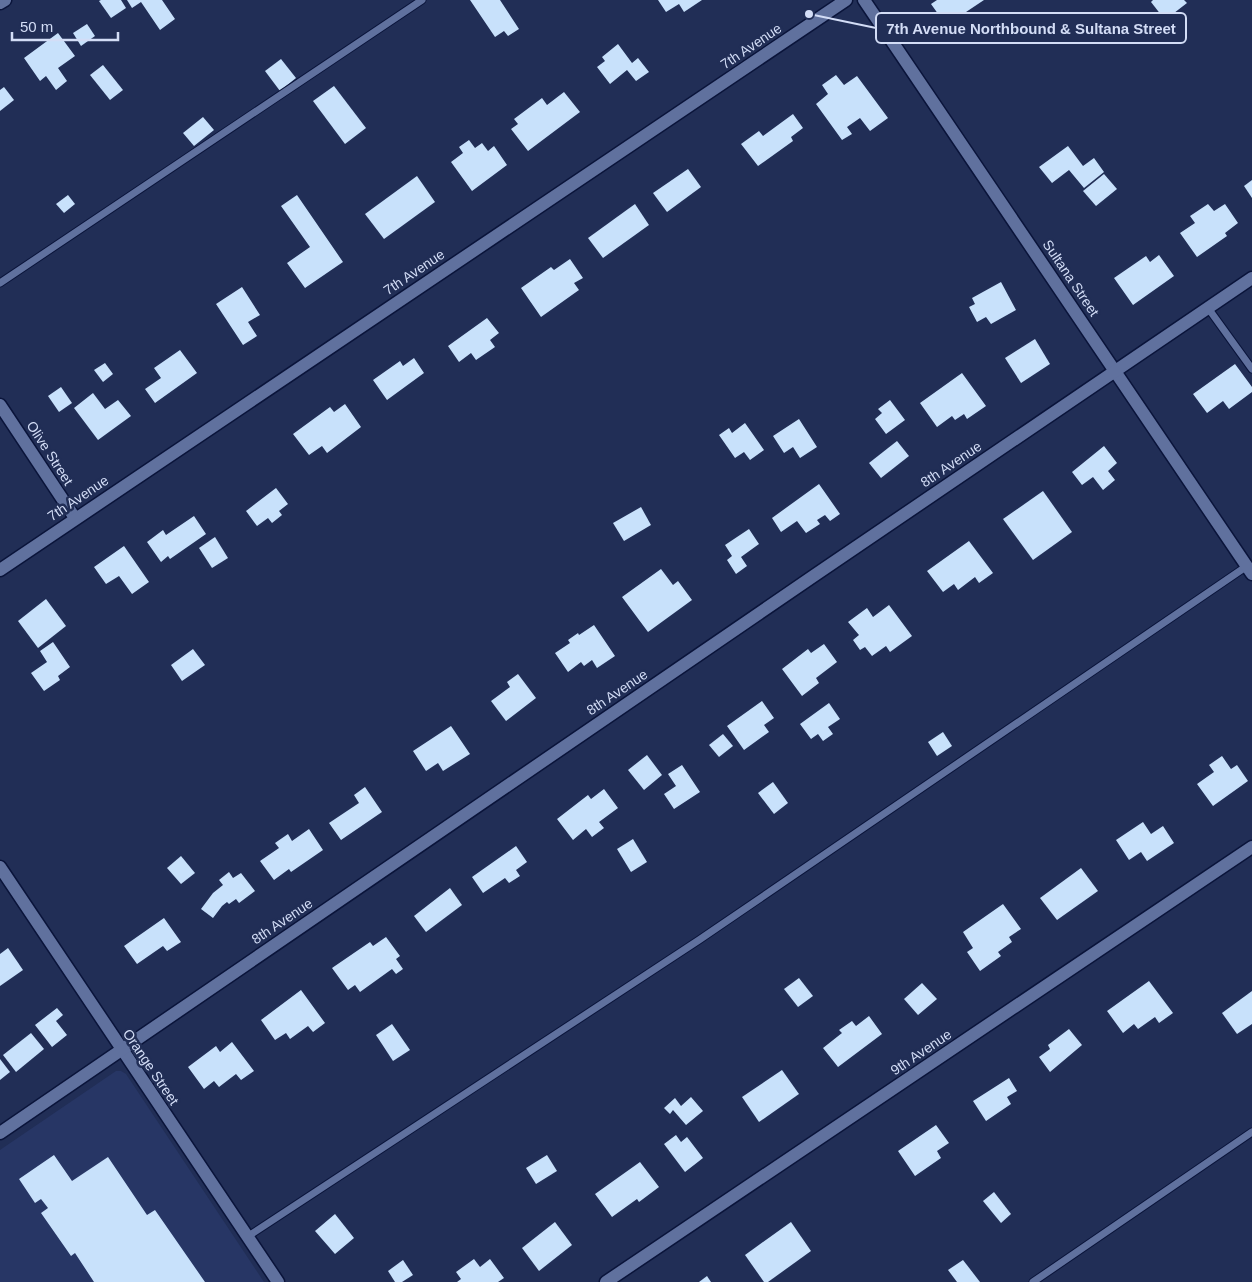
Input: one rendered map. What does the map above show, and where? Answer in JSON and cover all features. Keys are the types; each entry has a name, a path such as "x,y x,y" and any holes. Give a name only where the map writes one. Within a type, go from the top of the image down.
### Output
{"street":[{"path":"0,3 5,0"},
{"name":"7th Avenue","path":"0,570 846,0"},
{"name":"Sultana Street","path":"864,0 1249,570"},
{"name":"8th Avenue","path":"0,1133 1252,278"},
{"name":"Olive Street","path":"0,405 75,518"},
{"name":"9th Avenue","path":"606,1282 1252,847"},
{"name":"Orange Street","path":"0,867 278,1282"}],"lane":[{"path":"0,283 422,0"},
{"path":"1208,308 1252,369"},
{"path":"247,1237 699,940 1249,570"},
{"path":"1033,1282 1252,1132"}],"shaded area":[{"path":"116,1071 126,1074 264,1282 0,1282 0,1150"}],"building":[{"path":"121,0 126,8 111,18 99,1"},
{"path":"127,0 162,0 175,19 160,30 141,2 132,8"},
{"path":"470,0 500,0 519,29 508,36 504,31 495,37"},
{"path":"658,0 702,0 684,12 679,4 666,12"},
{"path":"937,0 984,0 966,12 969,17 957,25 954,20 946,25 931,4"},
{"path":"1153,0 1184,0 1187,3 1165,20 1151,2"},
{"path":"87,24 95,36 81,46 73,33"},
{"path":"58,33 75,56 58,68 67,81 56,90 46,76 40,81 24,58"},
{"path":"618,44 632,63 638,58 649,72 636,81 627,70 610,84 597,67 605,61 602,57"},
{"path":"281,59 296,78 280,91 265,71"},
{"path":"103,65 123,90 110,100 90,75"},
{"path":"836,75 844,85 857,76 888,118 870,131 860,118 847,127 852,134 842,140 816,104 828,94 822,85"},
{"path":"334,86 366,128 345,144 313,101"},
{"path":"4,87 14,100 0,111 0,90"},
{"path":"564,92 580,112 528,151 511,129 518,124 514,119 542,98 547,105"},
{"path":"793,114 803,128 791,137 793,141 758,166 741,144 759,131 763,136"},
{"path":"203,117 214,130 194,146 183,133"},
{"path":"469,140 475,148 482,143 488,151 494,146 507,165 472,191 451,162 463,153 459,147"},
{"path":"1068,146 1083,166 1094,158 1104,172 1084,188 1069,170 1052,183 1039,167"},
{"path":"688,169 701,187 667,212 653,193"},
{"path":"1104,174 1117,189 1096,206 1083,191"},
{"path":"417,176 435,202 384,239 365,214"},
{"path":"1252,180 1252,198 1244,186"},
{"path":"68,195 75,204 64,213 56,204"},
{"path":"297,195 343,262 305,288 287,263 310,247 281,206"},
{"path":"635,204 649,225 603,258 588,238"},
{"path":"1208,204 1214,211 1225,204 1238,223 1225,233 1227,236 1197,257 1180,233 1195,223 1190,216"},
{"path":"1159,255 1174,276 1133,305 1114,278 1146,256 1150,262"},
{"path":"570,259 583,278 574,283 579,290 541,317 521,288 551,267 554,270"},
{"path":"1001,282 1016,310 991,324 986,317 977,322 969,307 975,304 972,298"},
{"path":"242,287 260,315 248,322 257,336 243,345 216,304"},
{"path":"487,318 499,333 490,340 495,347 476,360 471,353 459,362 448,346"},
{"path":"1035,339 1050,364 1021,383 1005,358"},
{"path":"180,350 197,373 155,403 145,389 161,378 154,368"},
{"path":"414,358 424,373 387,400 373,380 400,361 403,366"},
{"path":"105,363 113,374 103,382 94,370"},
{"path":"1235,364 1252,387 1252,392 1229,409 1223,401 1207,413 1193,394"},
{"path":"962,373 986,406 967,419 964,414 955,420 952,416 937,427 920,403"},
{"path":"61,387 72,403 59,412 48,396"},
{"path":"93,393 105,409 118,400 131,416 98,440 74,408"},
{"path":"890,400 905,420 886,434 875,419 882,413 878,409"},
{"path":"345,404 361,427 327,453 322,446 309,455 293,434 330,407 334,412"},
{"path":"799,419 817,447 800,458 793,447 784,453 773,436"},
{"path":"745,423 764,450 750,460 744,452 735,458 719,435 729,428 732,433"},
{"path":"897,441 909,456 881,478 869,463"},
{"path":"1104,446 1117,463 1108,471 1115,480 1103,490 1093,477 1082,485 1072,472"},
{"path":"819,484 840,514 830,521 825,515 817,520 820,524 806,533 797,521 781,532 772,518"},
{"path":"276,488 288,504 279,511 282,515 272,523 268,518 257,526 246,511"},
{"path":"1043,491 1072,532 1033,560 1003,519"},
{"path":"641,507 651,525 624,541 613,523"},
{"path":"194,516 206,534 170,559 168,556 161,562 147,542 163,530 166,535"},
{"path":"749,529 759,544 741,557 747,566 736,574 727,560 732,556 725,545"},
{"path":"215,537 228,558 212,568 199,548"},
{"path":"969,541 993,573 979,583 975,577 958,590 954,584 943,592 927,571"},
{"path":"124,546 149,582 132,594 119,576 106,584 94,567"},
{"path":"661,569 673,585 678,581 692,600 648,632 622,597"},
{"path":"46,599 66,626 38,648 18,621"},
{"path":"889,605 912,636 890,652 886,646 872,656 865,647 860,650 853,640 859,635 848,622 867,608 873,617"},
{"path":"594,625 615,656 597,668 592,660 584,666 581,662 568,672 555,653 570,643 568,640"},
{"path":"53,642 70,667 58,676 60,680 44,691 31,673 47,662 40,651"},
{"path":"824,644 837,662 816,678 819,683 802,696 782,669 808,649 811,653"},
{"path":"193,649 205,665 182,681 171,665"},
{"path":"518,674 536,698 506,721 491,701 510,687 507,682"},
{"path":"762,701 774,718 764,725 769,732 744,750 727,726"},
{"path":"829,703 840,719 828,727 833,734 823,741 818,734 811,739 800,724"},
{"path":"451,726 470,754 443,771 438,763 426,771 413,751"},
{"path":"943,732 952,746 937,756 928,742"},
{"path":"723,734 733,746 719,757 709,745"},
{"path":"647,755 662,775 644,790 628,770"},
{"path":"1222,756 1231,769 1237,765 1248,781 1213,806 1197,784 1214,772 1209,765"},
{"path":"682,765 700,792 674,809 664,794 676,786 668,774"},
{"path":"773,782 788,803 774,814 758,793"},
{"path":"365,787 382,812 341,840 329,823 359,803 354,795"},
{"path":"604,789 618,808 599,822 604,828 592,837 586,829 573,840 557,819 588,795 591,799"},
{"path":"1143,822 1151,834 1163,826 1174,843 1147,861 1141,852 1129,860 1116,840"},
{"path":"309,829 323,850 291,872 289,869 274,880 260,861 279,848 275,843 288,834 292,841"},
{"path":"633,839 647,862 631,872 617,849"},
{"path":"516,846 527,862 516,870 520,876 509,883 505,878 483,893 472,877"},
{"path":"181,856 195,873 181,884 167,868"},
{"path":"1081,868 1098,891 1057,920 1040,898"},
{"path":"229,872 233,878 241,873 255,891 239,903 236,899 229,904 227,902 213,918 201,909 213,893 223,885 219,880"},
{"path":"450,888 462,905 426,932 414,916"},
{"path":"1003,904 1021,929 1009,937 1012,942 998,952 1001,956 980,971 967,952 973,948 963,932"},
{"path":"164,918 181,942 167,951 163,946 137,964 124,946"},
{"path":"386,937 400,956 396,959 403,969 396,974 392,969 360,992 355,985 348,990 332,968 370,942 373,946"},
{"path":"8,948 23,970 0,986 0,954"},
{"path":"799,978 813,996 798,1007 784,989"},
{"path":"1149,981 1173,1013 1159,1023 1155,1017 1138,1029 1134,1024 1123,1033 1107,1011"},
{"path":"922,983 937,999 918,1015 904,999"},
{"path":"301,990 325,1023 313,1032 308,1026 290,1039 286,1033 275,1040 261,1020"},
{"path":"1252,991 1252,1024 1237,1034 1222,1013"},
{"path":"57,1008 63,1015 56,1021 67,1035 52,1047 35,1025"},
{"path":"869,1016 882,1034 838,1067 823,1048 842,1033 839,1030 852,1021 856,1026"},
{"path":"392,1024 410,1050 393,1061 376,1035"},
{"path":"1069,1029 1082,1045 1050,1072 1039,1057 1050,1049 1048,1045"},
{"path":"31,1033 44,1049 16,1072 3,1055"},
{"path":"232,1042 254,1071 241,1080 236,1074 219,1087 214,1081 204,1089 188,1067 216,1046 220,1052"},
{"path":"0,1059 10,1072 0,1080"},
{"path":"782,1070 799,1094 759,1122 742,1097"},
{"path":"1009,1078 1017,1091 1007,1097 1011,1104 986,1121 973,1101"},
{"path":"691,1097 703,1111 686,1125 673,1110 670,1114 664,1108 675,1098 681,1106"},
{"path":"936,1125 949,1143 937,1151 941,1158 915,1176 898,1151"},
{"path":"676,1135 681,1142 687,1137 703,1158 685,1172 664,1144"},
{"path":"54,1155 72,1181 108,1157 147,1215 155,1210 205,1282 94,1282 75,1253 71,1256 41,1213 48,1208 41,1199 35,1203 19,1179"},
{"path":"547,1155 557,1171 536,1184 526,1168"},
{"path":"640,1162 659,1187 639,1202 637,1199 612,1217 595,1194"},
{"path":"994,1192 1011,1214 1001,1223 983,1201"},
{"path":"335,1214 354,1238 335,1254 315,1231"},
{"path":"555,1222 572,1245 539,1271 522,1248"},
{"path":"791,1222 811,1251 768,1282 764,1282 745,1255"},
{"path":"474,1259 480,1267 490,1259 504,1278 498,1282 457,1282 461,1279 456,1272"},
{"path":"403,1260 413,1275 402,1282 395,1282 388,1271"},
{"path":"963,1260 980,1282 957,1282 948,1270"},
{"path":"707,1276 711,1282 699,1282"}],"place":[{"name":"7th Avenue Northbound & Sultana Street","path":"809,14"}]}
